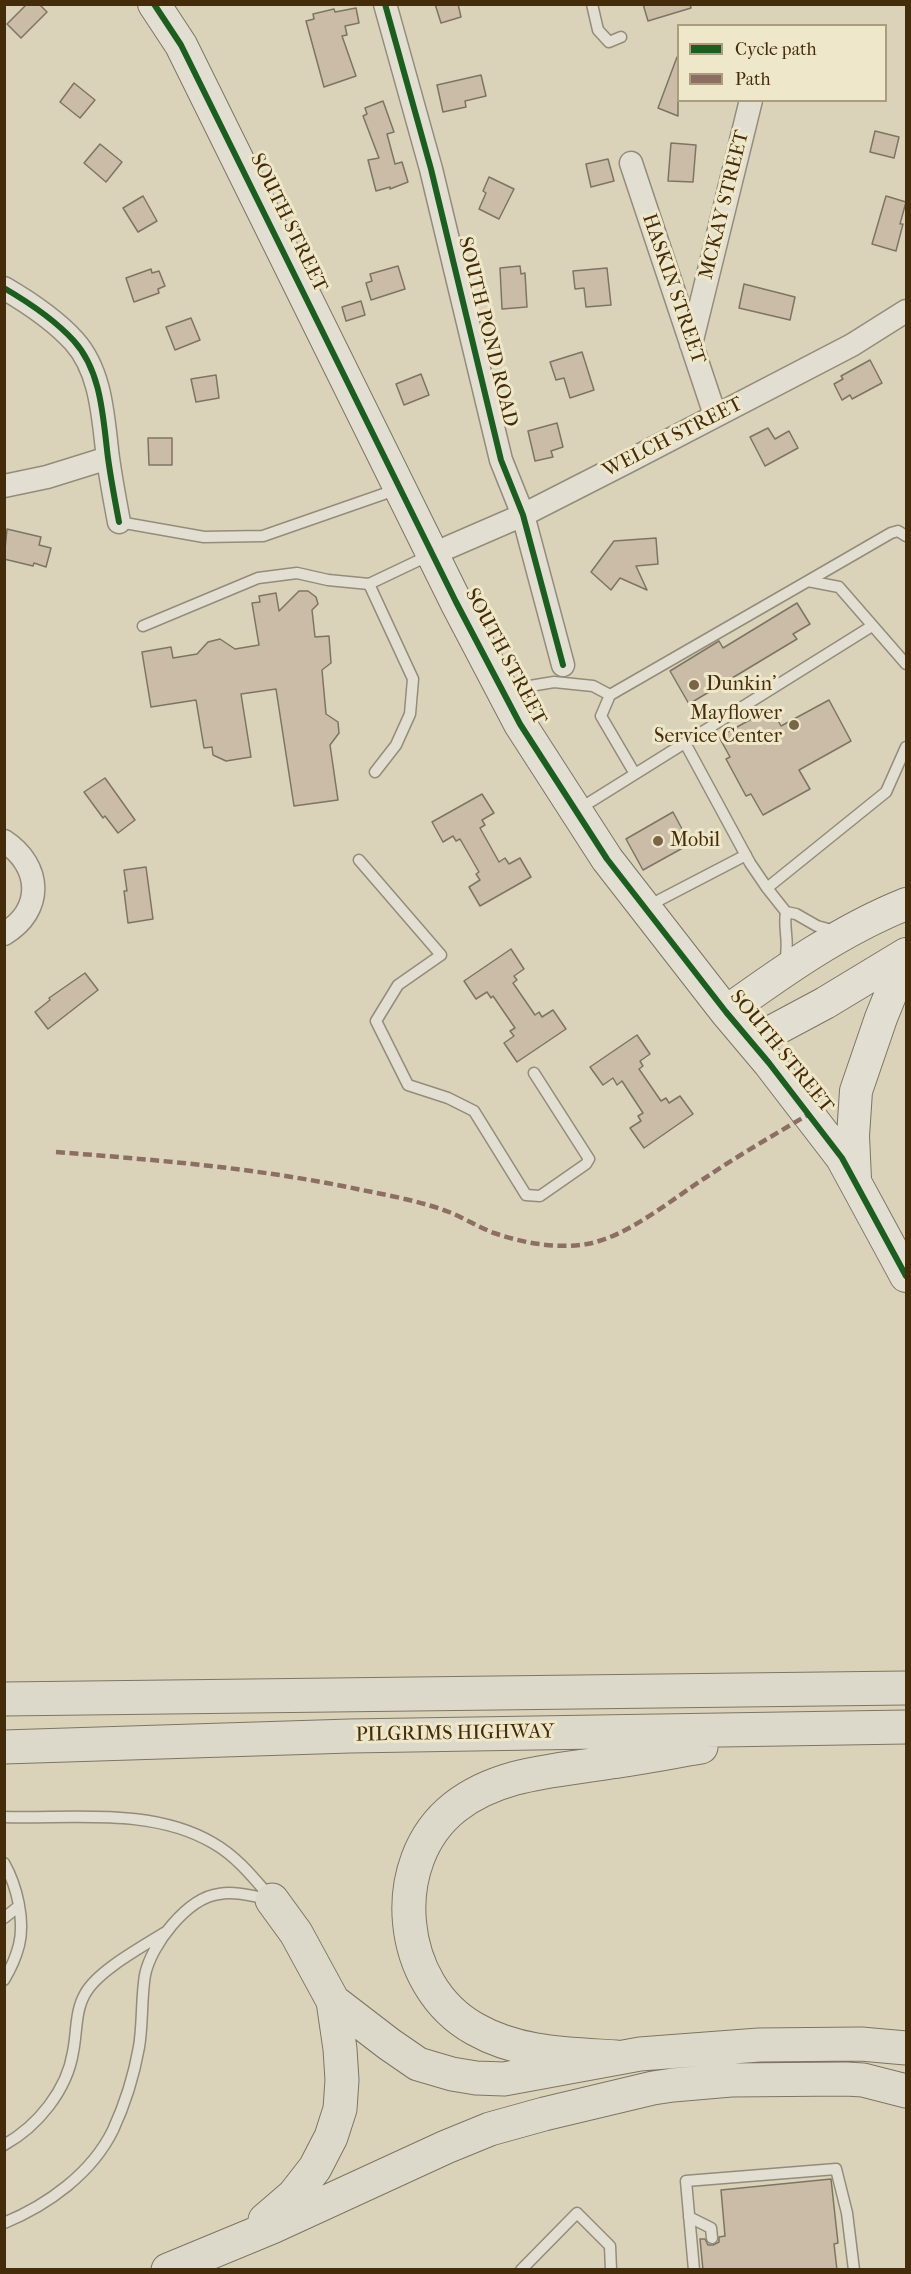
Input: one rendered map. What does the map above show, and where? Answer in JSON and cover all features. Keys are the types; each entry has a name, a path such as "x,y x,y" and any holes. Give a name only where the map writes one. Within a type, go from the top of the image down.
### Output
{"highway":[{"name":"PILGRIMS HIGHWAY","path":"4,1699 904,1688"},
{"name":"PILGRIMS HIGHWAY","path":"4,1747 350,1736 905,1727"},
{"path":"616,2057 546,2053 512,2045 473,2029 456,2017 434,1992 418,1962 409,1930 409,1894 418,1857 434,1827 456,1806 524,1775 815,1728"},
{"path":"227,2246 270,2216 294,2194 315,2168 331,2137 340,2109 342,2080 340,2049 333,2001 296,1933 272,1900"},
{"path":"333,2001 418,2064 452,2074 504,2079 616,2057 759,2045 861,2044 906,2048"},
{"path":"861,2044 888,2040 906,2032"},
{"path":"168,2270 227,2246 446,2147 490,2129 544,2114 653,2088 741,2080 906,2076"},
{"path":"846,2079 863,2080 906,2091"}],"street":[{"name":"SOUTH STREET","path":"154,4 181,45 471,631 533,746 607,860 825,1134 855,1180 906,1276"},
{"name":"SOUTH POND ROAD","path":"385,4 431,169 501,460 523,515 563,665"},
{"name":"MCKAY STREET","path":"691,344 751,102"},
{"name":"HASKIN STREET","path":"631,163 715,415"},
{"path":"4,288 27,301 75,341 89,363 98,392 119,522"},
{"name":"WELCH STREET","path":"434,554 523,515 852,345 905,307"},
{"path":"4,486 47,477 108,458"},
{"path":"4,841 18,849 28,863 33,880 33,897 28,913 17,927 4,934"},
{"path":"726,1012 844,933 906,904"},
{"path":"752,1042 825,1003 906,955"},
{"path":"855,1180 853,1136 856,1091 906,955"}],"lane":[{"path":"592,4 598,30 603,36 609,42 621,37"},
{"path":"119,522 204,537 263,536 401,488"},
{"path":"635,774 601,716 610,695 891,533 898,531 906,536"},
{"path":"143,626 258,578 297,573 328,580 369,584 434,554"},
{"path":"808,581 839,587 906,664"},
{"path":"369,584 413,679 410,714 396,745 375,772"},
{"path":"576,811 872,626"},
{"path":"503,690 554,682 593,686 610,695"},
{"path":"685,743 748,859 786,912 796,914 817,926 844,933"},
{"path":"767,888 886,792 906,747"},
{"path":"646,907 748,859"},
{"path":"359,860 441,955 398,986 376,1021 408,1085 448,1098 474,1111 526,1195 531,1197 540,1196 586,1164 589,1159 534,1073"},
{"path":"783,973 789,948 786,912"},
{"path":"4,1817 141,1818 191,1833 214,1843 245,1868 272,1900"},
{"path":"4,1863 15,1889 19,1906 19,1945 4,1980"},
{"path":"4,2145 50,2105 66,2082 73,2053 76,2021 85,1993 108,1969 167,1931 193,1906 217,1894 234,1893 272,1900"},
{"path":"4,1918 19,1906"},
{"path":"4,2223 39,2205 66,2187 89,2166 112,2131 128,2090 139,2047 146,1971 167,1931"},
{"path":"694,2270 686,2181 836,2169 847,2212 854,2270"},
{"path":"521,2270 576,2213 610,2246 612,2270"},
{"path":"689,2217 711,2228 712,2238"}],"building":[{"path":"27,4 39,4 47,12 21,38 7,24"},
{"path":"435,4 458,4 461,17 441,23"},
{"path":"643,4 690,4 691,8 648,21"},
{"path":"356,8 359,23 345,26 347,35 342,36 356,76 324,87 306,21 314,19 313,14 334,9 335,12"},
{"path":"677,57 678,116 658,108"},
{"path":"481,75 486,96 465,101 466,107 443,112 437,85"},
{"path":"74,83 95,100 80,118 60,102"},
{"path":"383,101 394,132 387,134 395,164 402,162 408,182 390,189 390,187 376,191 368,160 379,158 363,116 367,114 365,108"},
{"path":"875,131 899,137 894,158 870,152"},
{"path":"671,143 696,145 693,182 668,181"},
{"path":"100,144 122,162 106,182 84,163"},
{"path":"608,159 614,181 591,187 586,164"},
{"path":"489,177 514,189 499,219 479,209 486,193 483,191"},
{"path":"143,196 157,221 138,232 123,208"},
{"path":"886,196 906,202 896,251 872,244"},
{"path":"398,266 405,289 371,300 366,283 372,281 370,274"},
{"path":"520,266 521,274 525,273 527,307 502,309 500,268"},
{"path":"607,268 611,305 586,307 584,288 575,289 573,271"},
{"path":"151,269 152,273 159,271 165,286 158,289 159,293 134,302 126,278"},
{"path":"744,284 795,297 790,320 739,308"},
{"path":"361,301 365,315 346,321 342,307"},
{"path":"191,318 200,340 175,350 166,327"},
{"path":"582,352 594,390 570,398 564,378 556,380 550,362"},
{"path":"870,360 882,383 852,399 850,395 842,400 834,384 843,379 841,376"},
{"path":"421,374 429,395 404,405 396,384"},
{"path":"216,375 219,398 196,402 191,379"},
{"path":"557,423 563,447 551,451 553,457 535,461 528,431"},
{"path":"768,428 775,439 789,431 798,448 765,466 750,437"},
{"path":"148,438 172,438 172,465 149,465"},
{"path":"7,529 41,537 39,545 51,548 46,567 4,559"},
{"path":"656,538 658,564 636,566 647,590 620,578 611,590 591,572 614,541"},
{"path":"299,591 308,591 316,597 318,604 312,610 315,637 329,636 331,663 322,670 326,714 338,722 339,733 330,745 338,800 294,806 276,689 241,694 251,757 226,761 213,755 212,747 204,748 196,700 151,707 142,652 171,647 173,658 197,654 208,642 220,639 235,649 259,645 252,603 260,602 259,596 276,593 279,611"},
{"path":"797,603 810,624 793,634 797,639 689,704 670,671 719,641 723,648"},
{"path":"829,700 851,741 799,770 810,789 763,815 751,794 746,796 726,759 730,757 719,737 766,711 771,719 776,717 781,726"},
{"path":"105,778 135,820 118,833 105,816 103,818 84,792"},
{"path":"482,794 494,813 482,820 485,825 480,828 499,862 505,858 509,864 520,858 531,877 480,906 469,887 480,880 476,874 479,872 460,839 456,841 453,836 443,842 432,822"},
{"name":"Mobil","path":"673,812 690,844 643,870 626,839"},
{"path":"146,867 153,919 128,923 124,870"},
{"path":"511,949 524,969 514,976 517,980 513,983 535,1015 539,1012 542,1017 553,1010 566,1029 517,1062 504,1043 514,1036 510,1031 515,1028 493,996 491,998 487,992 476,999 464,981"},
{"path":"85,973 98,990 48,1029 35,1012 50,1000 49,998"},
{"path":"637,1035 650,1054 640,1061 643,1066 639,1069 661,1101 666,1098 669,1103 680,1096 693,1114 644,1148 630,1128 641,1121 638,1116 643,1113 622,1081 617,1085 613,1078 603,1085 590,1067"},
{"path":"831,2179 838,2243 834,2244 837,2270 703,2270 700,2239 705,2239 708,2245 713,2245 719,2242 719,2237 725,2236 721,2190"}],"marked path":[{"path":"56,1152 282,1175 427,1205 516,1240 540,1244 575,1245 602,1240 633,1226 731,1161 809,1114"}],"cycle path":[{"path":"154,4 181,45 456,602 520,724 607,859 842,1158 906,1276"},
{"path":"385,4 431,169 501,460 523,515 563,665"},
{"path":"4,288 59,326 74,341 90,367 100,397 119,522"}],"place":[{"name":"Dunkin'","path":"694,685"},
{"name":"Mayflower Service Center","path":"794,725"},
{"name":"Mobil","path":"658,841"}]}
